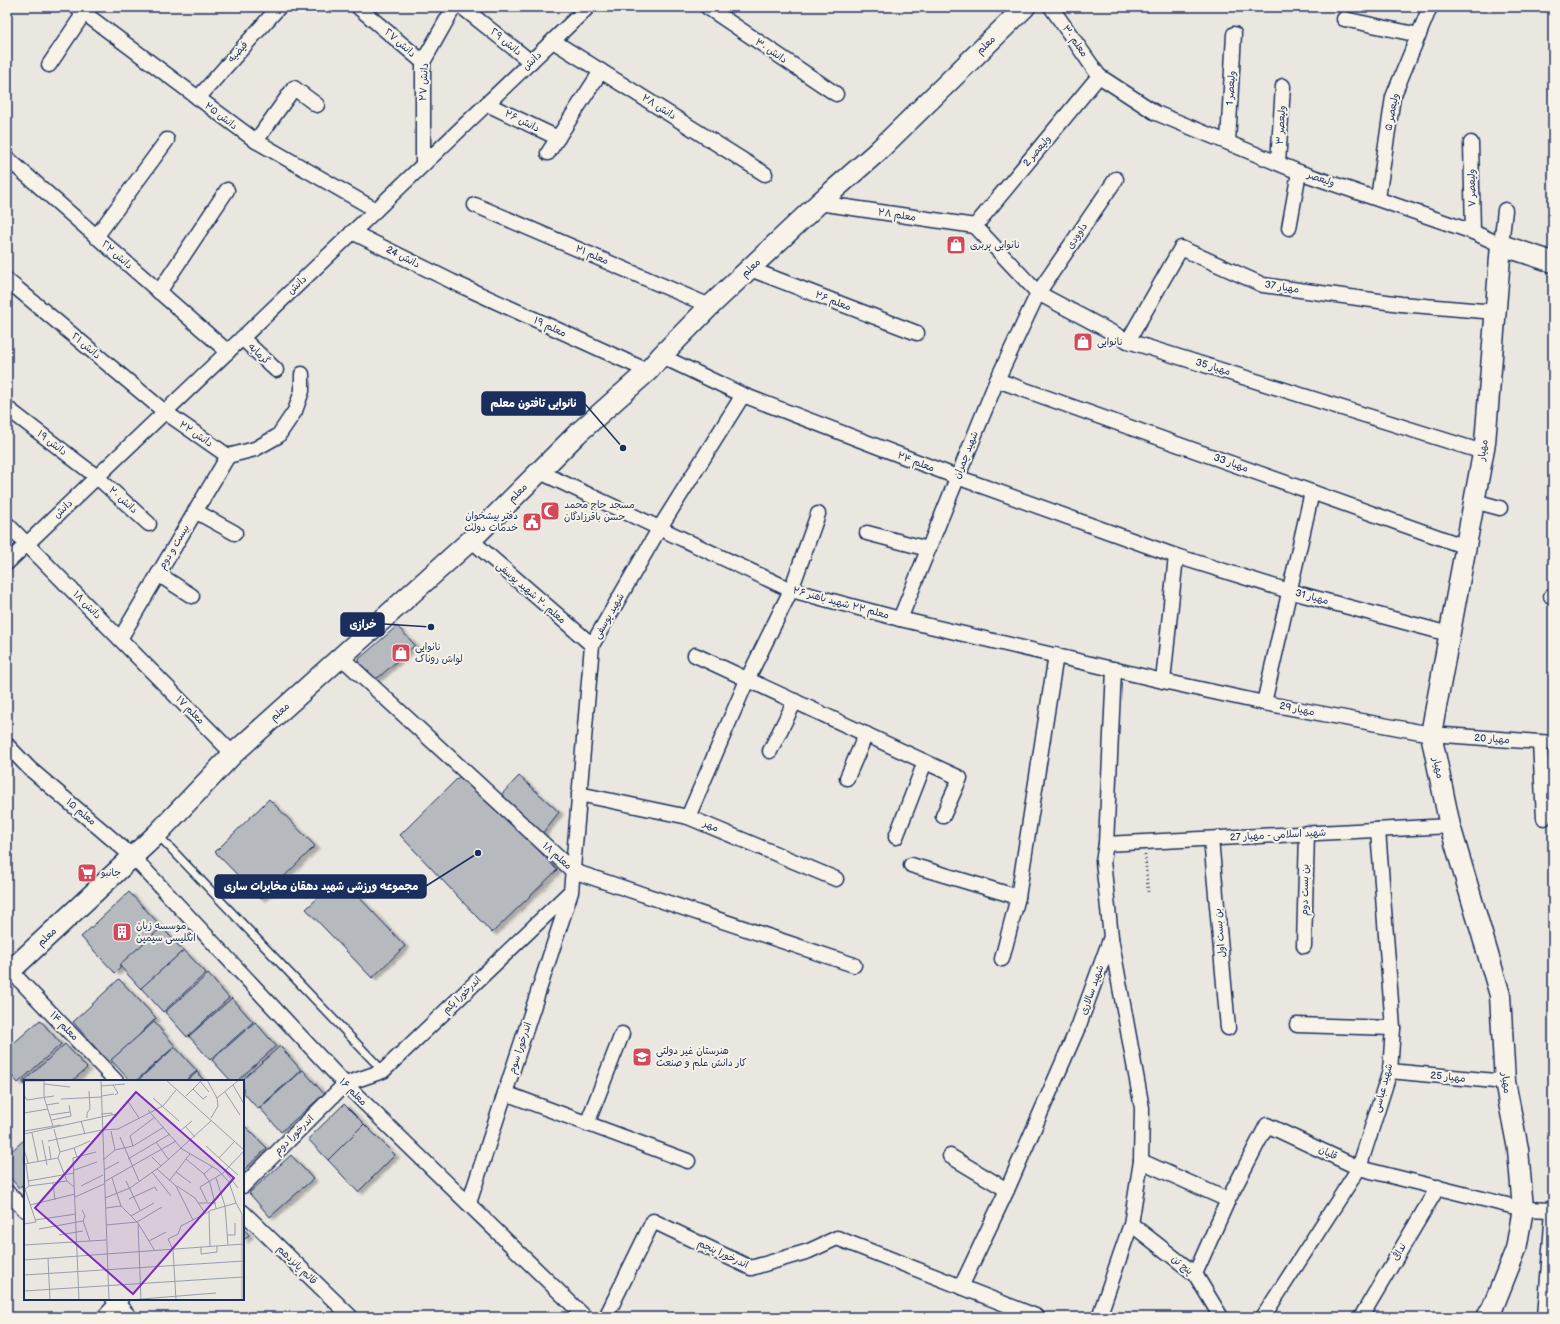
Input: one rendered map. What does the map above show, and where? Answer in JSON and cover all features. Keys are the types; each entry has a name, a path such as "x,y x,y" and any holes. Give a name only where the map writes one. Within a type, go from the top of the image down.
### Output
{"main road":[{"name":"معلم","path":"8,970 157,834 233,754 342,658 470,540 577,434 648,371 710,306 819,203 877,152 1025,7"},
{"name":"ولیعصر","path":"1501,246 1553,262"},
{"name":"مهیار","path":"1487,1317 1494,1307 1516,1249 1523,1209 1518,1149 1505,1082 1500,995 1450,826 1431,734 1483,452 1501,246"}],"street":[{"name":"فیضیه","path":"198,98 279,7"},
{"name":"دانش ٢٧","path":"358,7 423,62"},
{"name":"دانش ۲۷","path":"423,165 423,62 454,7"},
{"name":"دانش ٢٩","path":"462,7 531,62"},
{"name":"دانش","path":"7,563 588,7"},
{"name":"دانش ۳۰","path":"706,7 836,94"},
{"name":"معلم ۳۰","path":"1051,7 1099,76"},
{"name":"ولیعصر ۵","path":"1378,198 1393,97 1430,7"},
{"name":"دانش ۲۵","path":"80,10 256,141 376,210"},
{"path":"49,65 80,10"},
{"path":"1344,19 1418,35"},
{"name":"ولیعصر 1","path":"1228,142 1234,34"},
{"name":"دانش ۲۸","path":"553,41 766,174"},
{"path":"548,153 601,71"},
{"name":"ولیعصر","path":"1099,76 1156,113 1278,164 1473,232 1501,246"},
{"name":"ولیعصر 2","path":"975,226 1099,76"},
{"name":"ولیعصر ۳","path":"1278,164 1283,86"},
{"path":"256,141 294,88 317,105"},
{"name":"دانش ۲۶","path":"487,104 558,138"},
{"path":"96,237 167,140"},
{"name":"ولیعصر ۷","path":"1471,143 1473,232"},
{"name":"دانش ٢٣","path":"7,158 228,352"},
{"path":"1289,228 1299,172"},
{"name":"داوودی","path":"1038,293 1116,179"},
{"path":"159,292 227,190"},
{"name":"معلم ۲۸","path":"819,203 975,226"},
{"name":"معلم ۲۱","path":"475,205 710,306"},
{"name":"مهیار","path":"1501,246 1505,210"},
{"name":"مهیار 35","path":"975,226 1038,293 1128,341 1483,452"},
{"name":"دانش 24","path":"352,232 453,282"},
{"name":"مهیار 37","path":"1128,341 1181,248 1263,285 1401,304 1496,312"},
{"name":"معلم ۲۶","path":"750,269 916,333"},
{"name":"دانش ٢١","path":"7,280 165,412"},
{"name":"معلم ۱۹","path":"453,282 648,371"},
{"name":"شهید چمران","path":"900,619 997,380 1038,293"},
{"name":"گرمابه","path":"242,338 276,370"},
{"name":"معلم ۲۴","path":"661,356 743,395 957,477 1176,556"},
{"path":"228,456 255,449 278,436 295,411 302,391 302,374"},
{"name":"مهیار 33","path":"997,380 1466,547"},
{"name":"شهید یوسفی","path":"571,892 592,646 659,529 743,395"},
{"name":"دانش ١٩","path":"7,408 97,477"},
{"name":"دانش ۲۲","path":"165,412 228,456"},
{"name":"بیست و دوم","path":"120,639 228,456"},
{"name":"معلم ۲۲ شهید باهنر ۲۶","path":"540,472 790,590 900,619 1163,681"},
{"name":"دانش ۲۰","path":"97,477 149,524"},
{"path":"1264,702 1312,492"},
{"path":"1474,501 1500,508"},
{"path":"195,511 235,533"},
{"path":"688,817 748,678 790,590 818,514"},
{"name":"دانش ١٨","path":"7,524 147,666"},
{"path":"867,533 928,549"},
{"name":"معلم ۲۰ شهید یوسفی","path":"470,540 592,646"},
{"path":"1163,681 1176,556"},
{"name":"مهیار 31","path":"1176,556 1289,591 1450,634"},
{"path":"158,574 192,596"},
{"path":"695,655 748,678 960,778 943,816"},
{"path":"1002,960 1018,897 1056,655"},
{"name":"معلم ۱۸","path":"342,658 572,871 854,964"},
{"name":"معلم ١٧","path":"147,666 233,754"},
{"name":"شهید سالاری","path":"961,1287 1007,1190 1079,1025 1111,937 1103,861 1106,844 1114,670"},
{"name":"مهیار 29","path":"1163,681 1431,734"},
{"path":"770,751 795,701"},
{"path":"847,778 866,734"},
{"name":"مهیار 20","path":"1431,734 1547,743"},
{"path":"1544,818 1547,743"},
{"name":"معلم ۱۵","path":"7,745 29,768 132,856"},
{"path":"896,837 925,762"},
{"name":"مهر","path":"579,794 688,817 836,879"},
{"name":"شهید اسلامی - مهیار 27","path":"1106,844 1450,826"},
{"name":"شهید عباسی","path":"1263,1317 1359,1168 1390,1071 1393,1028 1378,830"},
{"name":"بن بست دوم","path":"1304,946 1307,834"},
{"name":"بن بست اول","path":"1211,839 1228,1028"},
{"name":"معلم ۱۶","path":"132,856 345,1084 585,1317"},
{"path":"911,865 1018,897"},
{"name":"اندرخورا یکم","path":"345,1084 383,1071 571,892"},
{"name":"اندرخورا سوم","path":"469,1204 571,892"},
{"path":"1099,1317 1131,1224 1141,1161 1142,1108 1111,937"},
{"name":"معلم ۱۴","path":"8,970 115,1080"},
{"path":"1297,1024 1393,1028"},
{"path":"587,1124 622,1034"},
{"name":"مهیار 25","path":"1390,1071 1505,1082"},
{"name":"اندرخورا دوم","path":"244,1185 345,1084"},
{"path":"505,1093 688,1161"},
{"name":"قلیان","path":"1195,1274 1228,1200 1267,1125 1359,1168 1523,1209 1553,1210"},
{"path":"950,1156 1007,1190"},
{"path":"1141,1161 1228,1200"},
{"name":"ندافی","path":"1361,1317 1438,1188"},
{"path":"7,1192 24,1209"},
{"path":"1545,1317 1553,1210"},
{"name":"قائم پانزدهم","path":"244,1213 351,1317"},
{"name":"اندرخورا پنجم","path":"606,1317 654,1221 751,1268 810,1251 837,1238 961,1287"},
{"name":"پنج تن","path":"1131,1224 1195,1274 1221,1317"},
{"path":"961,1287 1038,1317"},
{"path":"104,1317 117,1300 130,1317"}],"lane":[{"path":"157,834 383,1071"}],"path":[{"path":"1144,842 1148,892"}],"building":[{"path":"397,626 415,645 379,677 372,680 359,667 359,659"},
{"path":"465,771 557,870 492,933 400,835"},
{"path":"519,776 559,812 542,834 500,796"},
{"path":"269,799 315,846 261,899 215,852"},
{"path":"340,877 405,946 372,978 306,909"},
{"name":"موسسه زبان انگلیسی سیمین","path":"129,892 163,928 115,973 81,937"},
{"path":"162,927 183,951 141,989 119,965"},
{"path":"184,950 206,973 163,1012 141,988"},
{"path":"208,974 229,998 187,1037 165,1012"},
{"path":"119,979 156,1018 110,1064 73,1022"},
{"path":"232,998 253,1022 210,1060 189,1036"},
{"path":"40,1020 61,1044 18,1083 7,1070 7,1049"},
{"path":"154,1022 175,1046 137,1080 129,1080 111,1060"},
{"path":"255,1022 276,1046 238,1080 230,1080 212,1060"},
{"path":"65,1044 87,1068 73,1080 25,1080"},
{"path":"280,1046 301,1070 258,1109 244,1093 244,1080 242,1080"},
{"path":"175,1047 197,1071 186,1080 138,1080"},
{"path":"303,1070 324,1094 281,1132 260,1108"},
{"path":"197,1072 203,1080 188,1080"},
{"path":"344,1104 364,1124 328,1160 308,1139"},
{"path":"364,1124 395,1155 358,1192 328,1160"},
{"path":"244,1125 267,1148 244,1170"},
{"path":"24,1140 24,1183 19,1188 7,1174 7,1155"},
{"path":"291,1155 313,1179 270,1217 249,1193"},
{"path":"244,1229 249,1235 244,1240"}],"place":[{"name":"نانوایی بربری","path":"956,245"},
{"name":"نانوایی","path":"1083,342"},
{"name":"نانوایی تافتون معلم","path":"623,448"},
{"name":"مسجد حاج محمد حسن باقرزادگان","path":"550,511"},
{"name":"دفتر پیشخوان خدمات دولت","path":"532,522"},
{"name":"خرازی","path":"431,627"},
{"name":"نانوایی لواش روناک","path":"401,653"},
{"name":"مجموعه ورزشی شهید دهقان مخابرات ساری","path":"478,853"},
{"name":"جانبو","path":"87,873"},
{"name":"موسسه زبان انگلیسی سیمین","path":"122,932"},
{"name":"هنرستان غیر دولتی کار دانش علم و صنعت","path":"642,1057"}]}
